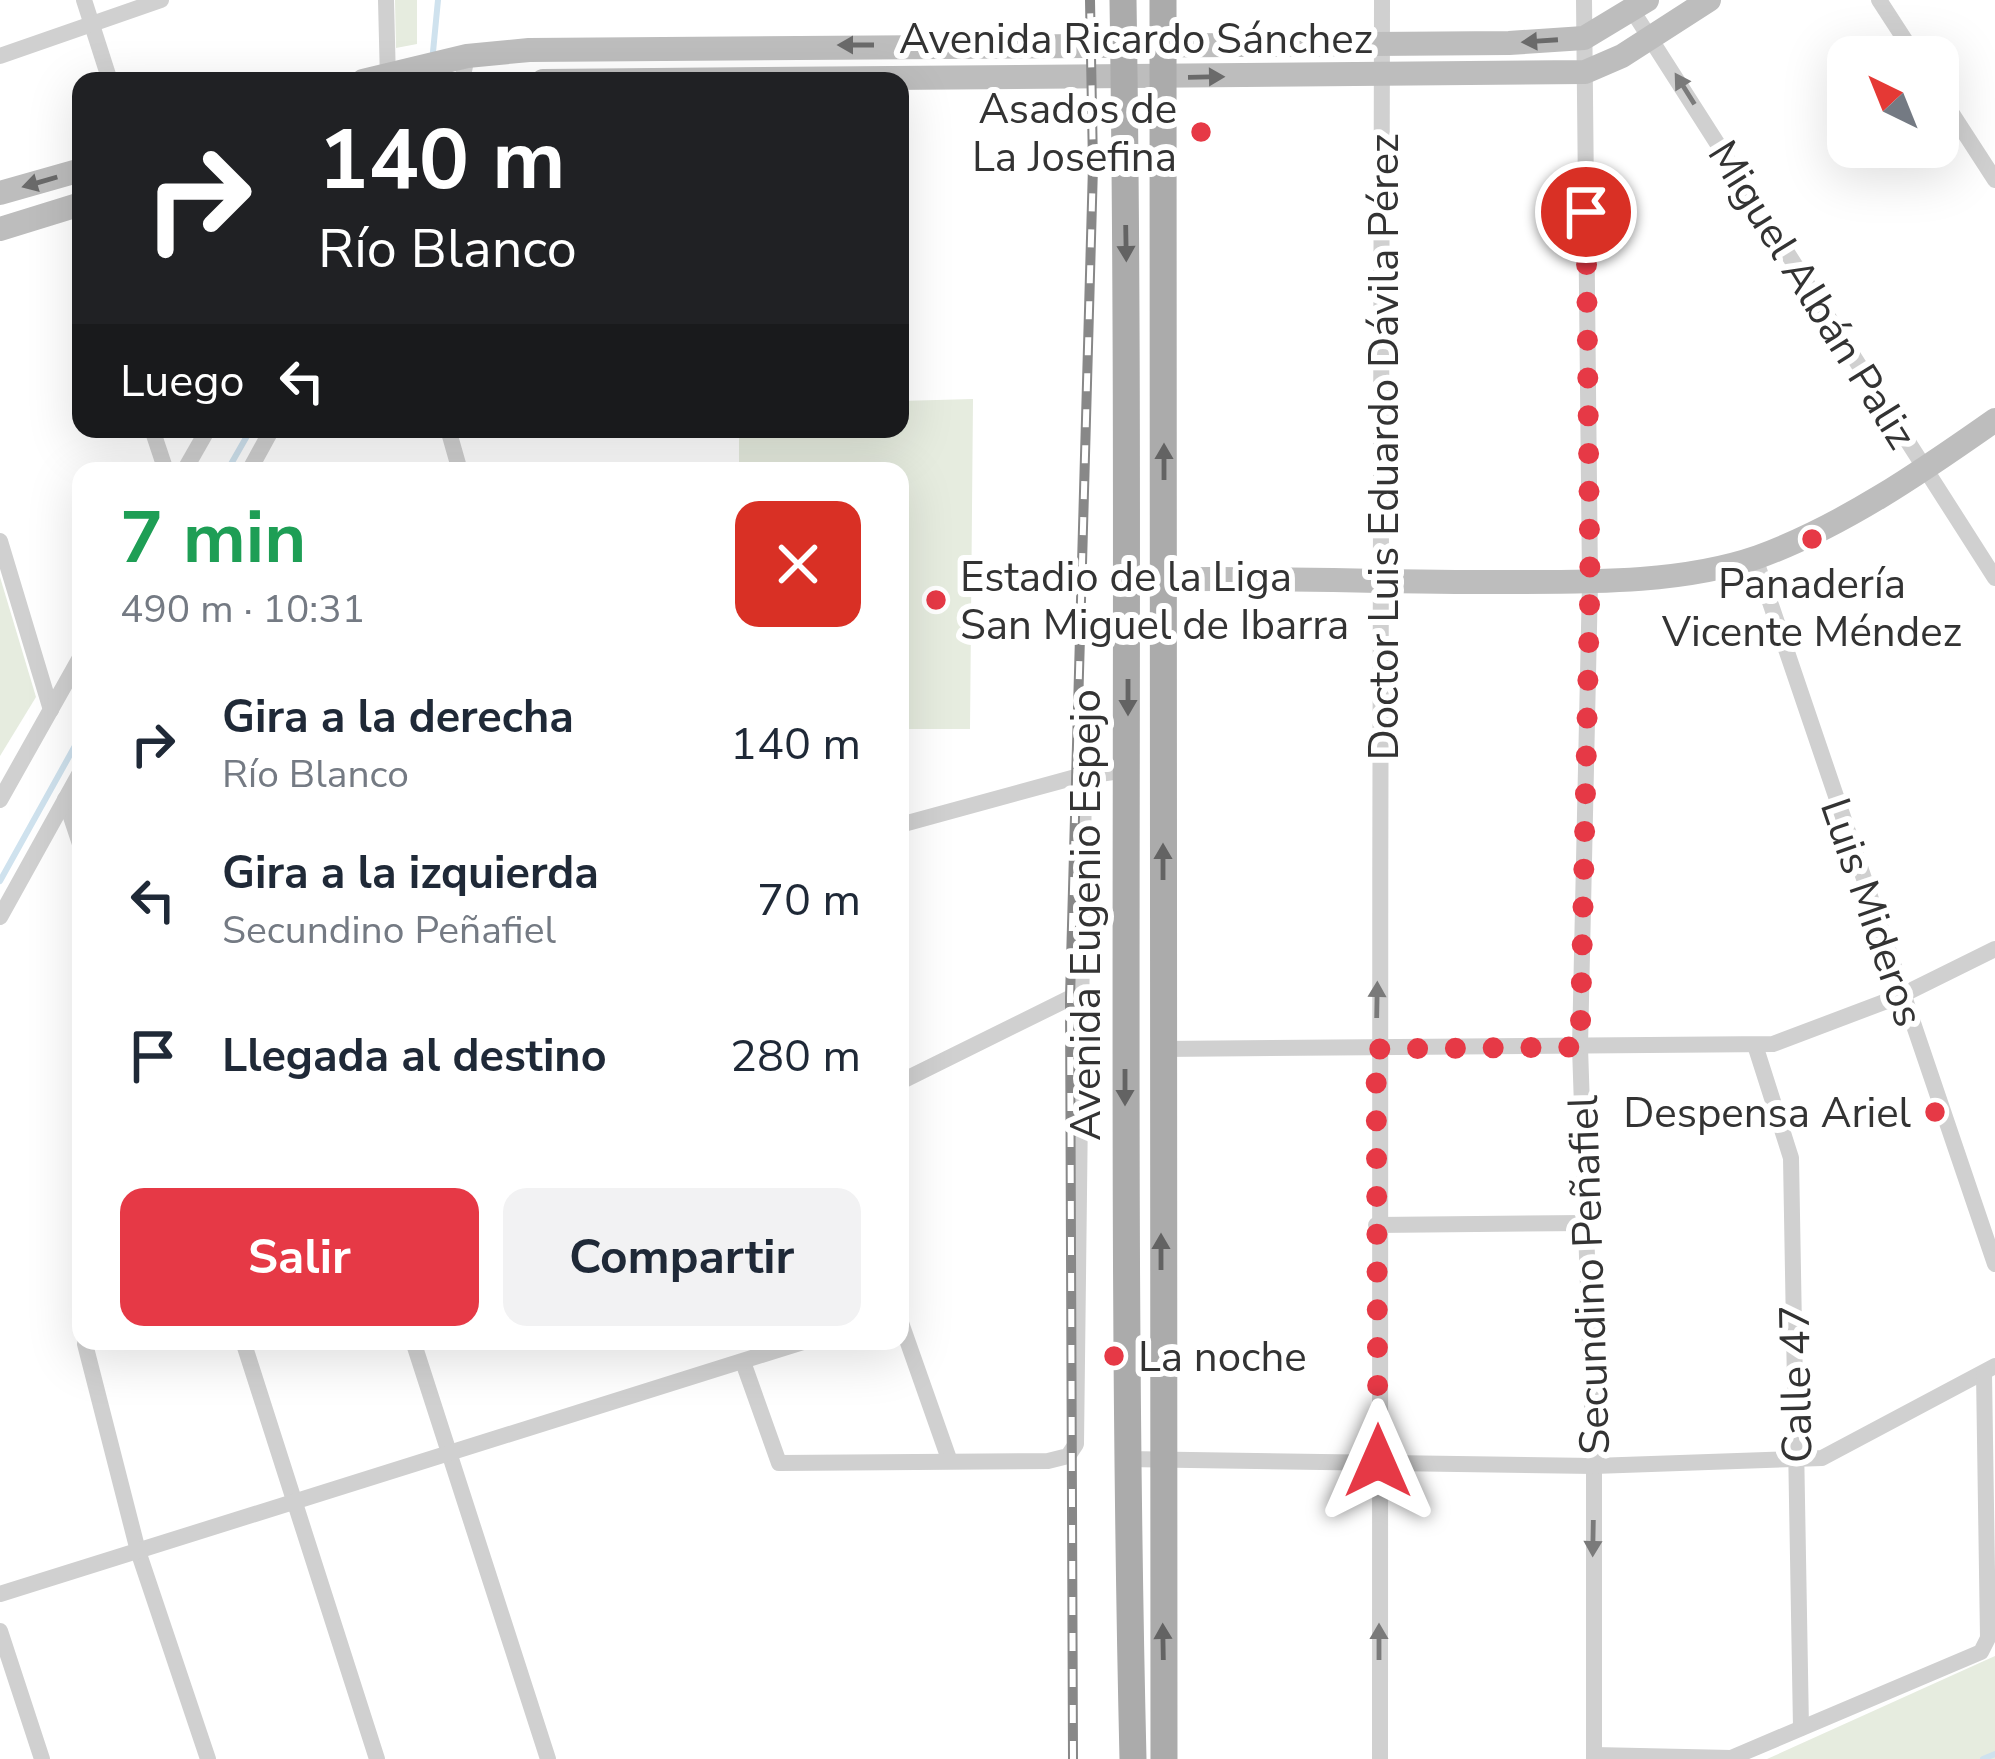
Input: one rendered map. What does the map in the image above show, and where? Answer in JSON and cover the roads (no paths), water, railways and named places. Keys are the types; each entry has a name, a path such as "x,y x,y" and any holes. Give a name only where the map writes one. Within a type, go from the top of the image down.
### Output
{"main road":[{"name":"Avenida Eugenio Espejo","path":"1123,0 1128,580 1126,1459 1133,1759"},
{"name":"Avenida Eugenio Espejo","path":"1163,0 1160,1460 1164,1759"},
{"name":"Avenida Ricardo Sánchez","path":"909,80 1585,73 1653,38 1708,0"},
{"name":"Avenida Ricardo Sánchez","path":"465,69 743,45 1584,38 1639,5"},
{"path":"0,193 72,173"},
{"path":"0,229 72,210"},
{"path":"1128,580 1590,582 1755,558 1820,530 1924,471 1995,420"}],"street":[{"path":"83,0 107,72"},
{"path":"0,56 161,0"},
{"path":"380,72 386,0"},
{"name":"Doctor Luis Eduardo Dávila Pérez","path":"1380,1759 1376,1049 1384,584 1382,0"},
{"name":"Secundino Peñafiel","path":"1584,0 1590,582 1580,1047 1594,1466 1594,1757"},
{"path":"1879,0 1902,36"},
{"name":"Miguel Albán Paliz","path":"1639,5 1653,38 1995,578"},
{"path":"1959,124 1995,180"},
{"path":"0,541 51,710"},
{"name":"Luis Mideros","path":"1755,558 1900,996 1995,1264"},
{"path":"0,800 72,672"},
{"path":"909,823 1084,776 1127,770"},
{"path":"743,1362 779,1463 1048,1461 1069,1456 1076,1444 1084,776"},
{"path":"0,917 72,787"},
{"path":"65,799 72,820"},
{"path":"1162,1049 1773,1044 1900,996 1995,949"},
{"path":"909,1078 1078,994"},
{"name":"Calle 47","path":"1755,1045 1791,1158 1801,1728"},
{"path":"1376,1225 1585,1223"},
{"path":"909,1346 949,1459"},
{"path":"87,1350 138,1551 208,1759"},
{"path":"246,1350 377,1759"},
{"path":"416,1350 548,1759"},
{"path":"0,1594 779,1350"},
{"path":"1126,1459 1594,1466 1822,1458 1990,1370 1988,1638 1981,1652 1731,1758 1594,1757"},
{"path":"0,1631 42,1759"}],"waterway":[{"path":"433,52 438,0"},
{"path":"232,462 246,438"},
{"path":"0,881 72,751"},
{"path":"1983,1759 1995,1754"}],"railway":[{"path":"1073,1759 1070,998 1093,166 1090,0"}],"place":[{"name":"Asados de La Josefina","path":"1201,132"},
{"name":"Panadería Vicente Méndez","path":"1812,539"},
{"name":"Estadio de la Liga San Miguel de Ibarra","path":"936,600"},
{"name":"Despensa Ariel","path":"1935,1112"},
{"name":"La noche","path":"1114,1356"}]}
